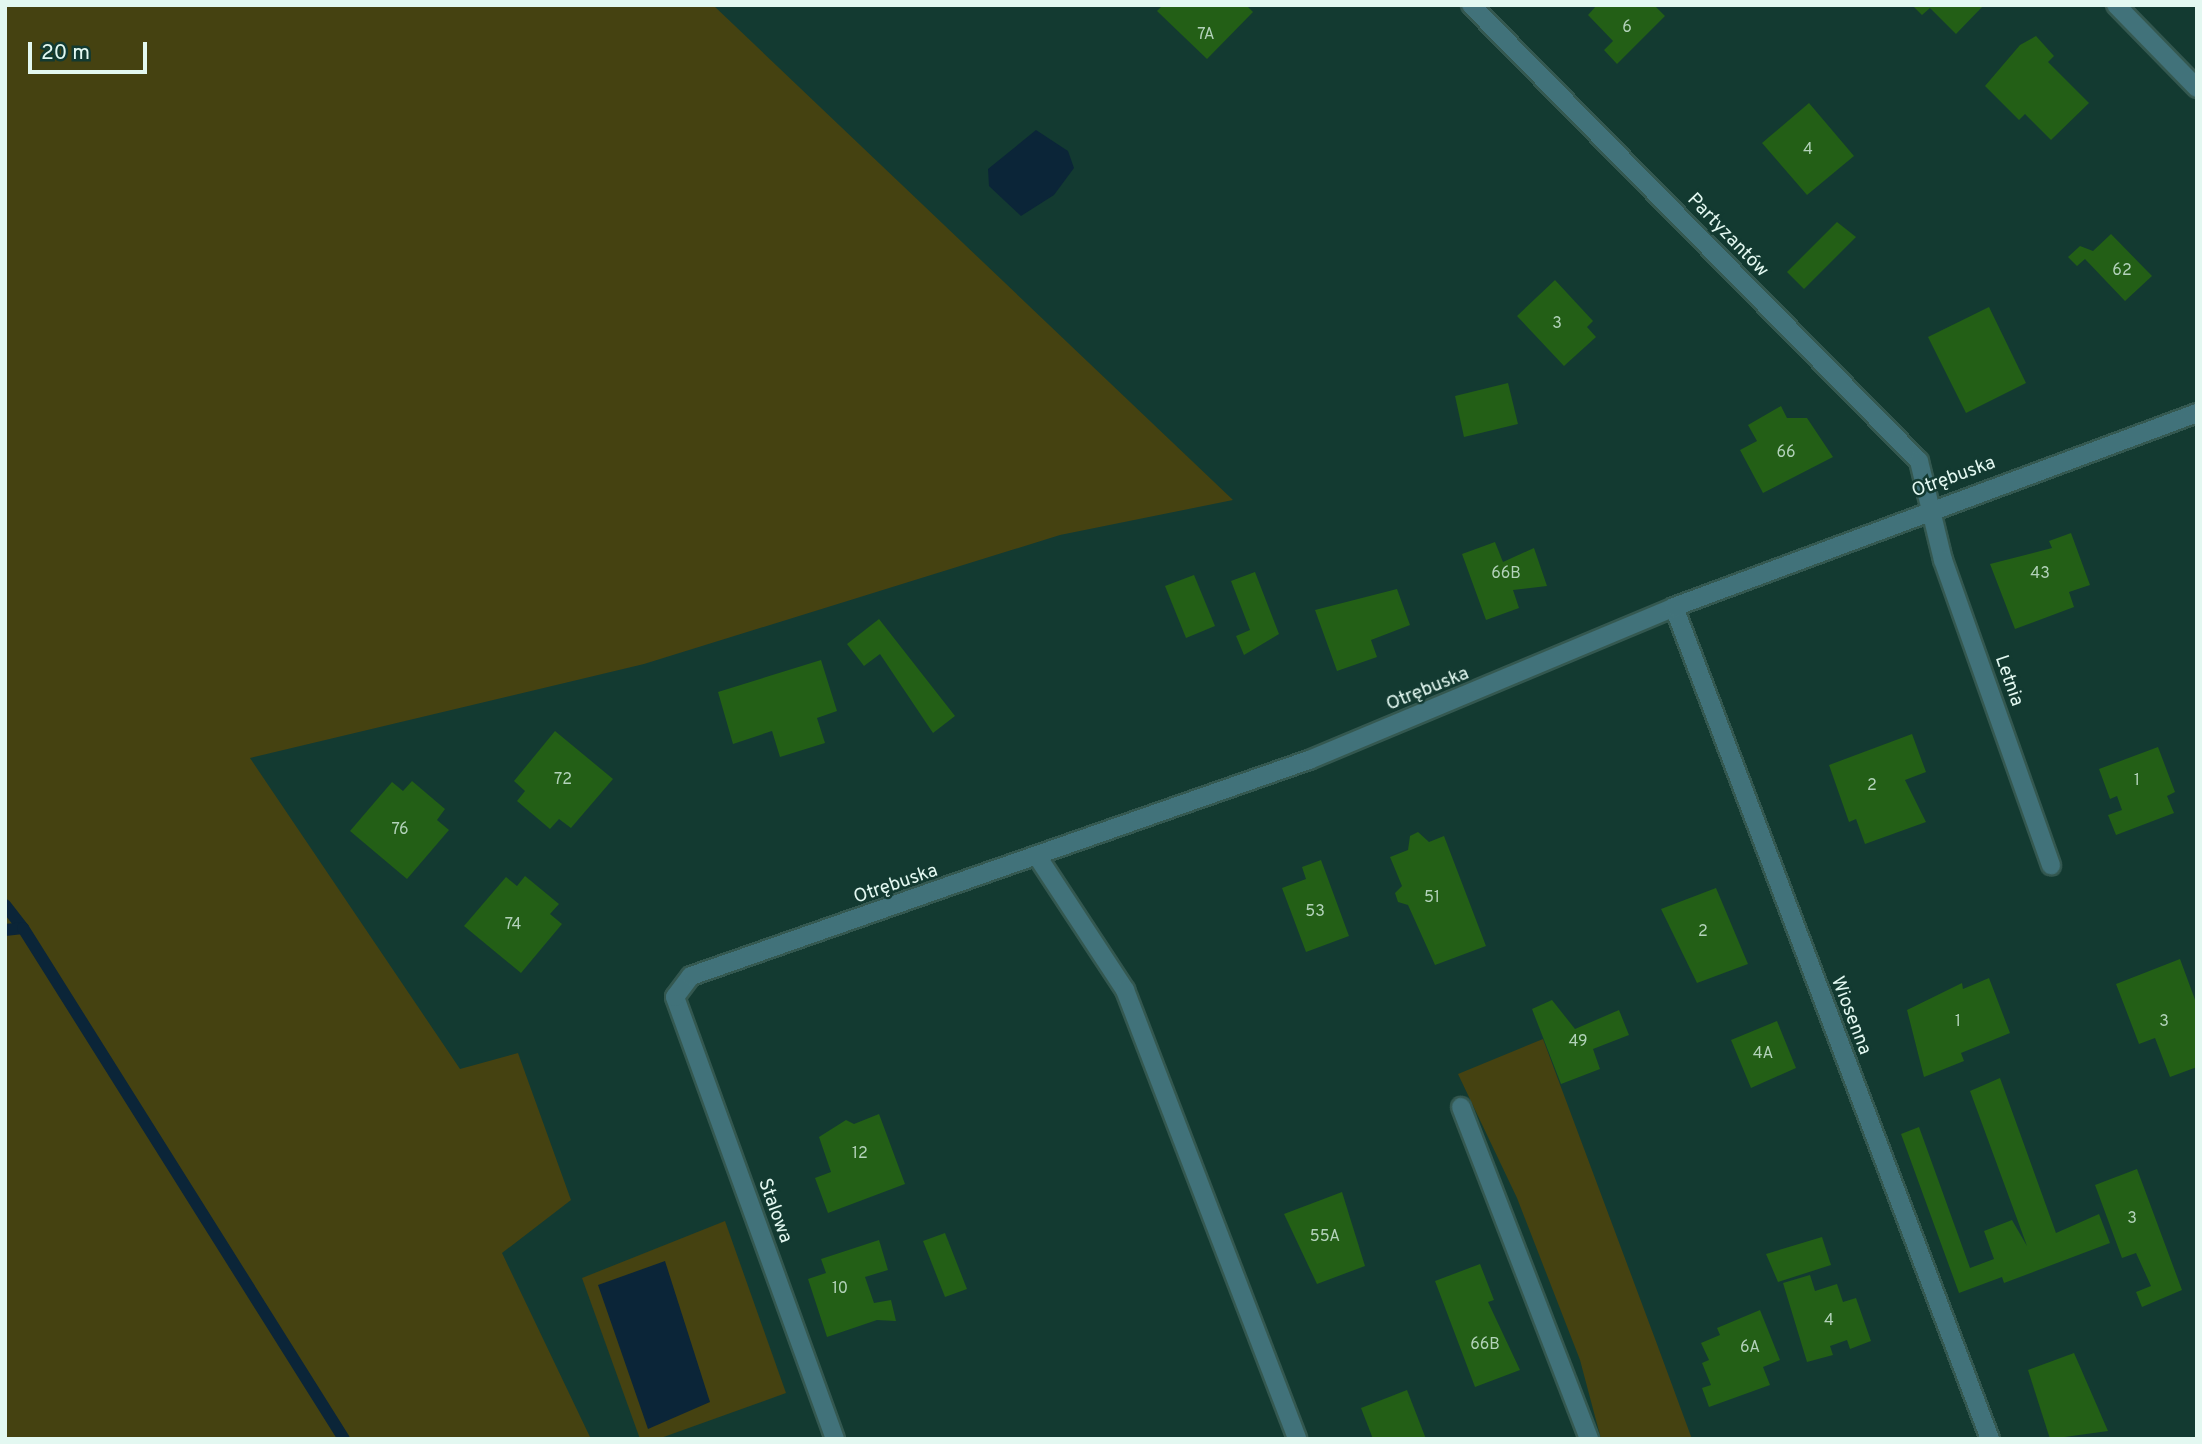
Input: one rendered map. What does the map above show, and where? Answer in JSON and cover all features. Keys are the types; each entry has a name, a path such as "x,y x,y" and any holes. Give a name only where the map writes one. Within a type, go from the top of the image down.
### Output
{"street":[{"name":"Partyzantów","path":"1471,5 1919,461 1930,509"},
{"path":"2116,5 2197,88"},
{"name":"Otrębuska","path":"675,997 691,976 1039,859 1436,711 1674,607 1930,509 2197,413"},
{"name":"Letnia","path":"1930,509 2051,865"},
{"name":"Wiosenna","path":"1674,607 1990,1439"},
{"path":"1039,859 1125,990 1297,1439"},
{"name":"Stalowa","path":"675,997 835,1439"},
{"path":"1461,1107 1589,1439"}],"shaded area":[{"path":"5,5 713,5 1233,500 1060,535 644,664 250,758 460,1069 518,1053 571,1200 502,1253 591,1439 5,1439"},
{"path":"1543,1039 1692,1439 1601,1439 1580,1360 1517,1198 1458,1074"},
{"path":"725,1221 786,1393 658,1439 640,1439 582,1278"}],"water":[{"path":"1036,130 1068,151 1074,168 1054,195 1021,216 989,186 988,169"},
{"path":"665,1261 710,1402 648,1429 598,1285"}],"building":[{"path":"1163,5 1246,5 1253,12 1207,59 1157,11"},
{"path":"1597,5 1654,5 1665,16 1617,64 1604,50 1613,41 1588,15"},
{"path":"1912,5 1984,5 1956,34 1930,8 1922,15"},
{"path":"2036,36 2054,56 2048,62 2089,103 2051,140 2025,114 2019,120 1985,86 2020,45"},
{"path":"1809,103 1854,156 1807,195 1762,143"},
{"path":"1837,222 1856,237 1804,289 1787,272"},
{"path":"2111,234 2152,276 2125,301 2085,259 2077,266 2068,257 2080,246 2093,251"},
{"path":"1555,280 1593,321 1587,327 1596,337 1564,366 1517,316"},
{"path":"1989,307 2026,383 1966,413 1928,337"},
{"path":"1508,383 1518,424 1464,437 1455,396"},
{"path":"1781,406 1787,418 1807,418 1833,457 1763,493 1740,450 1757,441 1748,425"},
{"path":"2071,533 2090,585 2069,592 2074,607 2015,629 1990,564 2052,548 2049,541"},
{"path":"1495,542 1503,562 1534,548 1547,586 1513,590 1519,608 1486,620 1462,554"},
{"path":"1255,572 1279,634 1244,655 1236,636 1250,630 1231,581"},
{"path":"1194,575 1215,626 1186,638 1165,586"},
{"path":"1397,589 1410,625 1371,640 1377,657 1337,671 1315,610"},
{"path":"879,619 955,716 933,733 880,654 864,666 847,644"},
{"path":"821,660 837,711 817,718 825,743 780,757 772,731 733,744 718,692"},
{"path":"555,731 613,779 571,828 559,819 550,829 517,801 525,791 514,781"},
{"path":"1912,734 1926,772 1905,780 1926,822 1865,844 1856,819 1849,822 1829,765"},
{"path":"2158,747 2175,792 2167,796 2174,813 2116,835 2108,815 2122,810 2117,796 2110,799 2099,769"},
{"path":"412,781 445,809 437,820 449,830 407,879 350,831 392,782 403,791"},
{"path":"1418,832 1429,842 1444,836 1486,946 1435,965 1408,905 1398,902 1395,893 1402,886 1390,857 1408,850 1410,836"},
{"path":"1321,860 1349,936 1306,952 1282,888 1306,879 1302,867"},
{"path":"525,876 559,904 550,914 562,924 521,973 464,926 506,877 517,886"},
{"path":"1716,888 1748,964 1697,983 1661,909"},
{"path":"2180,959 2197,1005 2197,1067 2170,1077 2155,1038 2139,1044 2116,984"},
{"path":"1989,978 2010,1033 1961,1053 1964,1061 1924,1077 1907,1010 1962,983 1963,989"},
{"path":"1552,1000 1575,1029 1619,1010 1629,1035 1593,1049 1600,1069 1561,1084 1532,1009"},
{"path":"1777,1021 1796,1068 1751,1088 1731,1040"},
{"path":"2000,1078 2056,1233 2099,1214 2110,1243 2004,1283 2002,1277 1959,1293 1901,1134 1919,1127 1970,1268 1994,1259 1984,1231 2012,1220 2027,1246 1970,1091"},
{"path":"879,1114 905,1184 828,1213 815,1178 831,1172 819,1137 846,1120 854,1124"},
{"path":"2137,1169 2182,1290 2142,1307 2136,1292 2151,1286 2136,1253 2122,1258 2095,1185"},
{"path":"1342,1192 1365,1266 1317,1284 1284,1214"},
{"path":"945,1233 967,1289 945,1297 923,1241"},
{"path":"1822,1237 1831,1265 1778,1282 1766,1254"},
{"path":"879,1240 888,1270 865,1277 874,1303 891,1300 896,1321 877,1320 827,1337 808,1279 826,1273 821,1259"},
{"path":"1480,1264 1494,1300 1488,1302 1520,1370 1475,1387 1435,1281"},
{"path":"1810,1275 1815,1291 1837,1284 1843,1302 1856,1298 1871,1341 1850,1349 1847,1340 1830,1346 1833,1355 1807,1362 1783,1283"},
{"path":"1760,1310 1780,1360 1763,1367 1770,1385 1709,1407 1702,1388 1711,1385 1702,1363 1709,1360 1701,1343 1720,1335 1717,1328"},
{"path":"2074,1353 2108,1431 2050,1439 2028,1370"},
{"path":"1407,1390 1426,1439 1373,1439 1361,1408"}],"waterway":[{"path":"5,905 23,928"},
{"path":"5,930 23,928 344,1439"}]}
